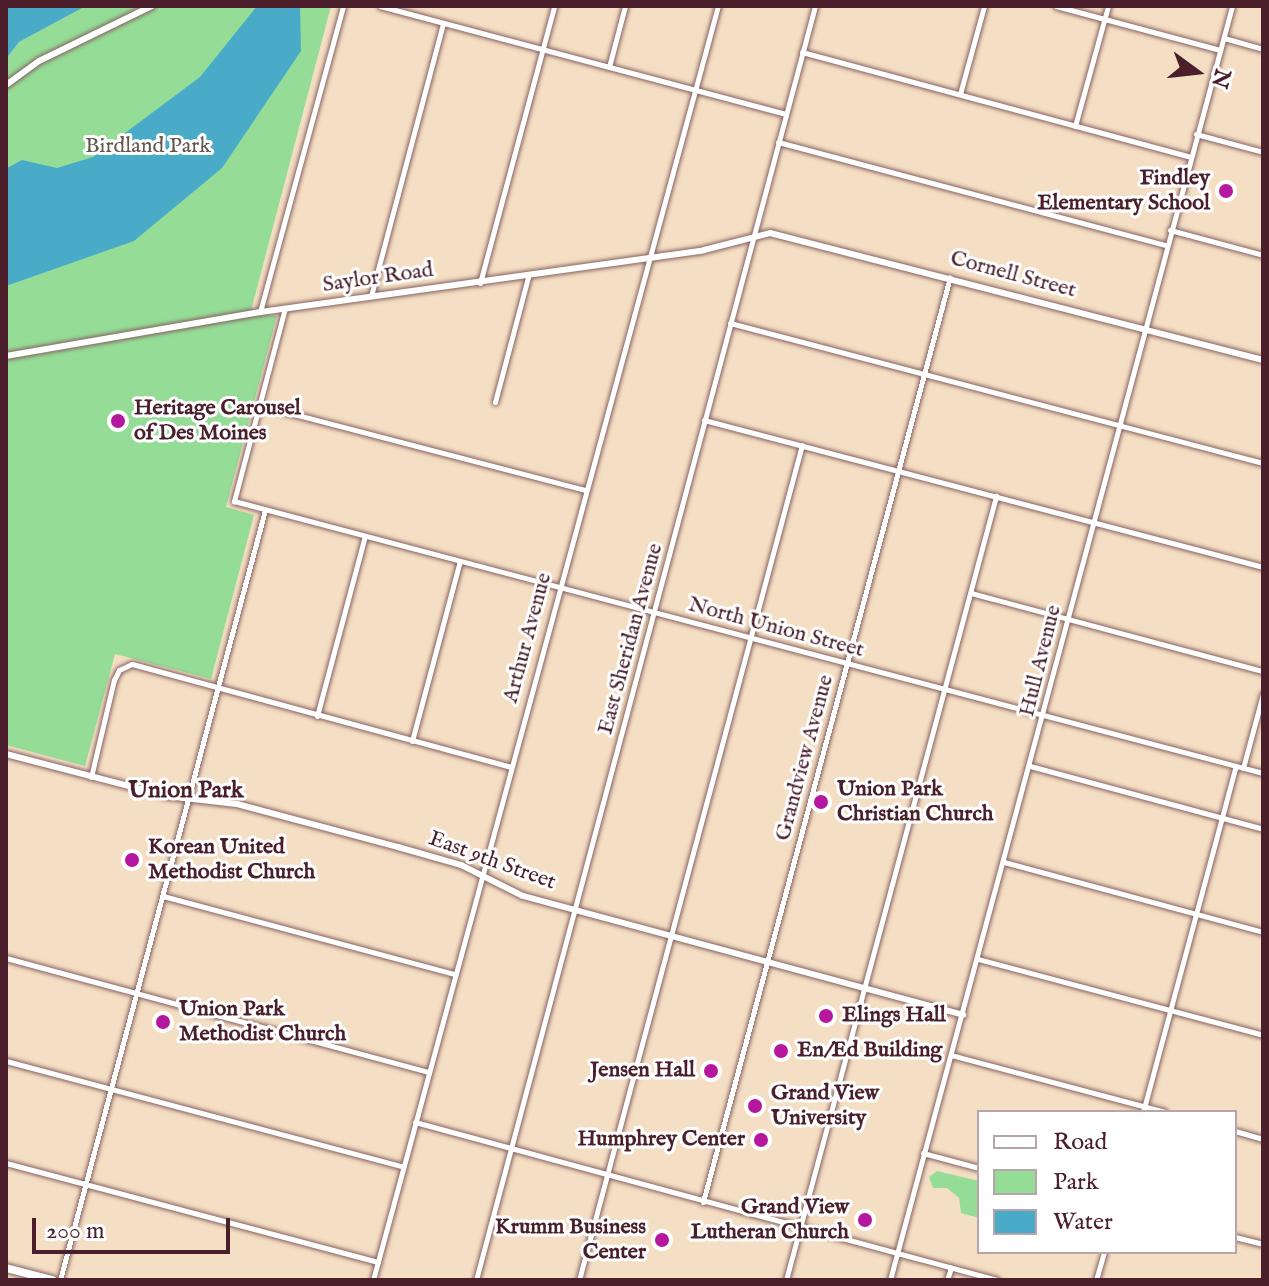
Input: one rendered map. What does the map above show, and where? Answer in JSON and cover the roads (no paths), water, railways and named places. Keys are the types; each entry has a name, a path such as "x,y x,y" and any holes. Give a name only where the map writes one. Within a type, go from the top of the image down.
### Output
{"main road":[{"path":"6,1268 52,1280"}],"street":[{"path":"6,85 39,61 152,6"},
{"path":"260,312 343,6"},
{"path":"380,6 786,114"},
{"path":"480,283 554,6"},
{"path":"609,67 625,6"},
{"name":"Arthur Avenue","path":"373,1280 718,6"},
{"name":"East Sheridan Avenue","path":"476,1280 815,6"},
{"path":"960,94 984,6"},
{"path":"1056,6 1220,50"},
{"path":"1075,126 1108,6"},
{"name":"Hull Avenue","path":"890,1280 1232,6"},
{"path":"371,297 443,23"},
{"path":"1224,38 1263,49"},
{"path":"802,52 1190,157"},
{"path":"1196,134 1263,152"},
{"path":"778,142 1166,245"},
{"path":"1170,230 1263,255"},
{"name":"Cornell Street","path":"753,236 787,234 1263,360"},
{"name":"Saylor Road","path":"7,355 285,308 651,258 753,236"},
{"name":"Grandview Avenue","path":"703,1202 950,276"},
{"path":"495,402 528,277"},
{"path":"285,308 259,405 585,490"},
{"path":"730,323 1263,463"},
{"path":"6,346 7,355"},
{"name":"North Union Street","path":"259,405 234,501 1263,773"},
{"path":"704,420 1263,567"},
{"path":"579,1280 802,445"},
{"path":"786,1280 996,496"},
{"path":"60,1280 265,510"},
{"path":"317,716 365,536"},
{"path":"412,741 460,561"},
{"path":"971,593 1263,671"},
{"path":"91,777 114,680 119,670 132,664 218,690 510,767"},
{"path":"1243,768 1263,694"},
{"name":"East 9th Street","path":"6,754 91,777 252,808 452,861 482,874 511,892 963,1015"},
{"path":"1030,766 1263,829"},
{"path":"951,1055 1144,1109 1236,766"},
{"path":"1004,862 1263,932"},
{"path":"163,896 455,974"},
{"path":"6,958 428,1072"},
{"path":"978,959 1263,1035"},
{"path":"6,1061 403,1167"},
{"path":"415,1122 997,1280"},
{"path":"1237,1132 1263,1139"},
{"path":"923,1153 977,1167"},
{"path":"6,1163 378,1262"},
{"path":"1237,1238 1263,1244"},
{"path":"1096,1280 1103,1254"},
{"path":"947,1280 951,1268"}],"water":[{"path":"6,6 86,6 19,42 6,59"},
{"path":"257,6 300,6 301,51 222,168 134,241 6,286 7,168 22,160 57,168 93,157 200,77"}],"place":[{"name":"Findley Elementary School","path":"1226,191"},
{"name":"Heritage Carousel of Des Moines","path":"118,421"},
{"name":"Union Park Christian Church","path":"821,802"},
{"name":"Korean United Methodist Church","path":"132,860"},
{"name":"Elings Hall","path":"826,1016"},
{"name":"Union Park Methodist Church","path":"163,1022"},
{"name":"En/Ed Building","path":"781,1051"},
{"name":"Jensen Hall","path":"711,1071"},
{"name":"Grand View University","path":"755,1106"},
{"name":"Humphrey Center","path":"761,1140"},
{"name":"Grand View Lutheran Church","path":"865,1220"},
{"name":"Krumm Business Center","path":"662,1240"}],"district":[{"name":"Union Park","path":"186,791"}],"park label":[{"name":"Birdland Park","path":"148,147"}]}
